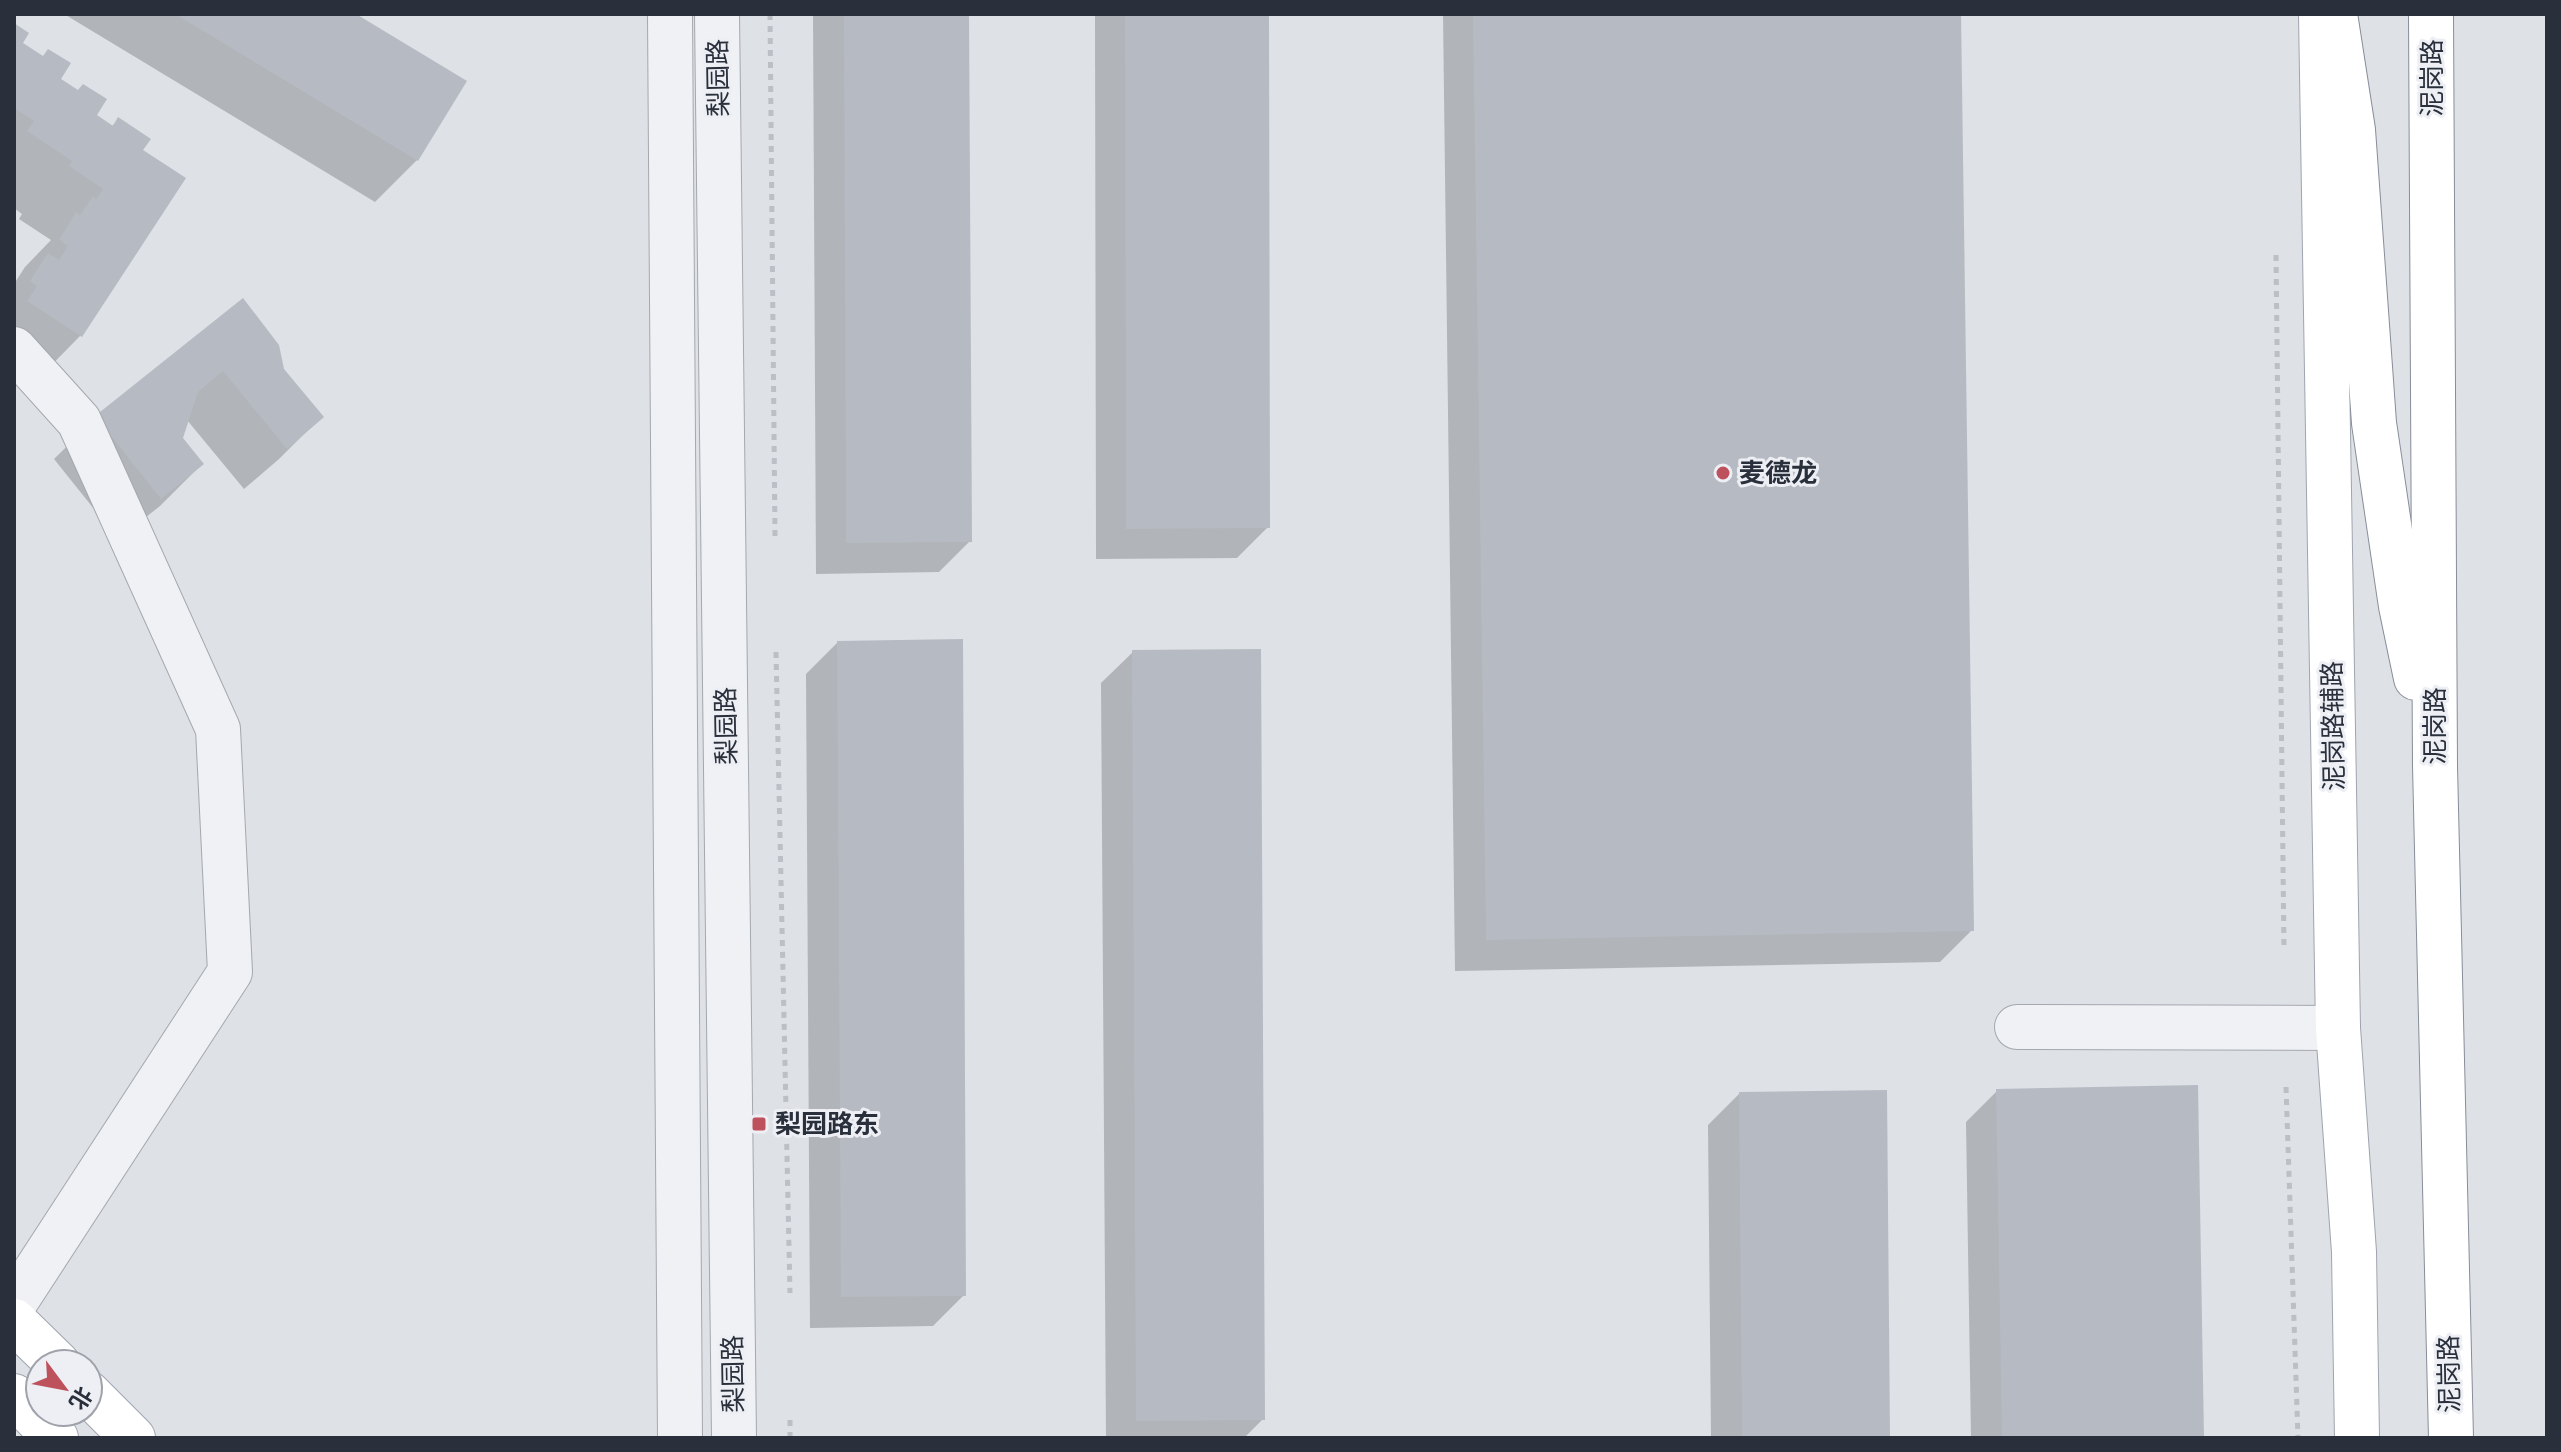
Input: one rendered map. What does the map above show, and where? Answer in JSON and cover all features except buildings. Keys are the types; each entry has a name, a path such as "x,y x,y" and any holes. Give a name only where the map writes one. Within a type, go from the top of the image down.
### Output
{"main road":[{"name":"泥岗路辅路","path":"2321,14 2338,1028 2354,1252 2357,1438"},
{"path":"2335,14 2353,130 2374,423 2401,606 2435,766"},
{"name":"泥岗路","path":"2431,14 2435,766 2451,1438"},
{"path":"14,1321 42,1348"},
{"path":"14,1396 56,1438"},
{"path":"104,1409 133,1438"}],"street":[{"name":"梨园路","path":"670,14 680,1438"},
{"name":"梨园路","path":"717,14 734,1438"},
{"path":"14,349 79,421 218,729 230,972 14,1304"},
{"path":"2017,1027 2338,1028"}],"path":[{"path":"770,14 775,536"},
{"path":"2276,252 2284,950"},
{"path":"776,652 790,1293"},
{"path":"2286,1087 2298,1438"},
{"path":"790,1420 790,1438"}],"place":[{"name":"麦德龙","path":"1723,473"},
{"name":"梨园路东","path":"759,1124"}]}
